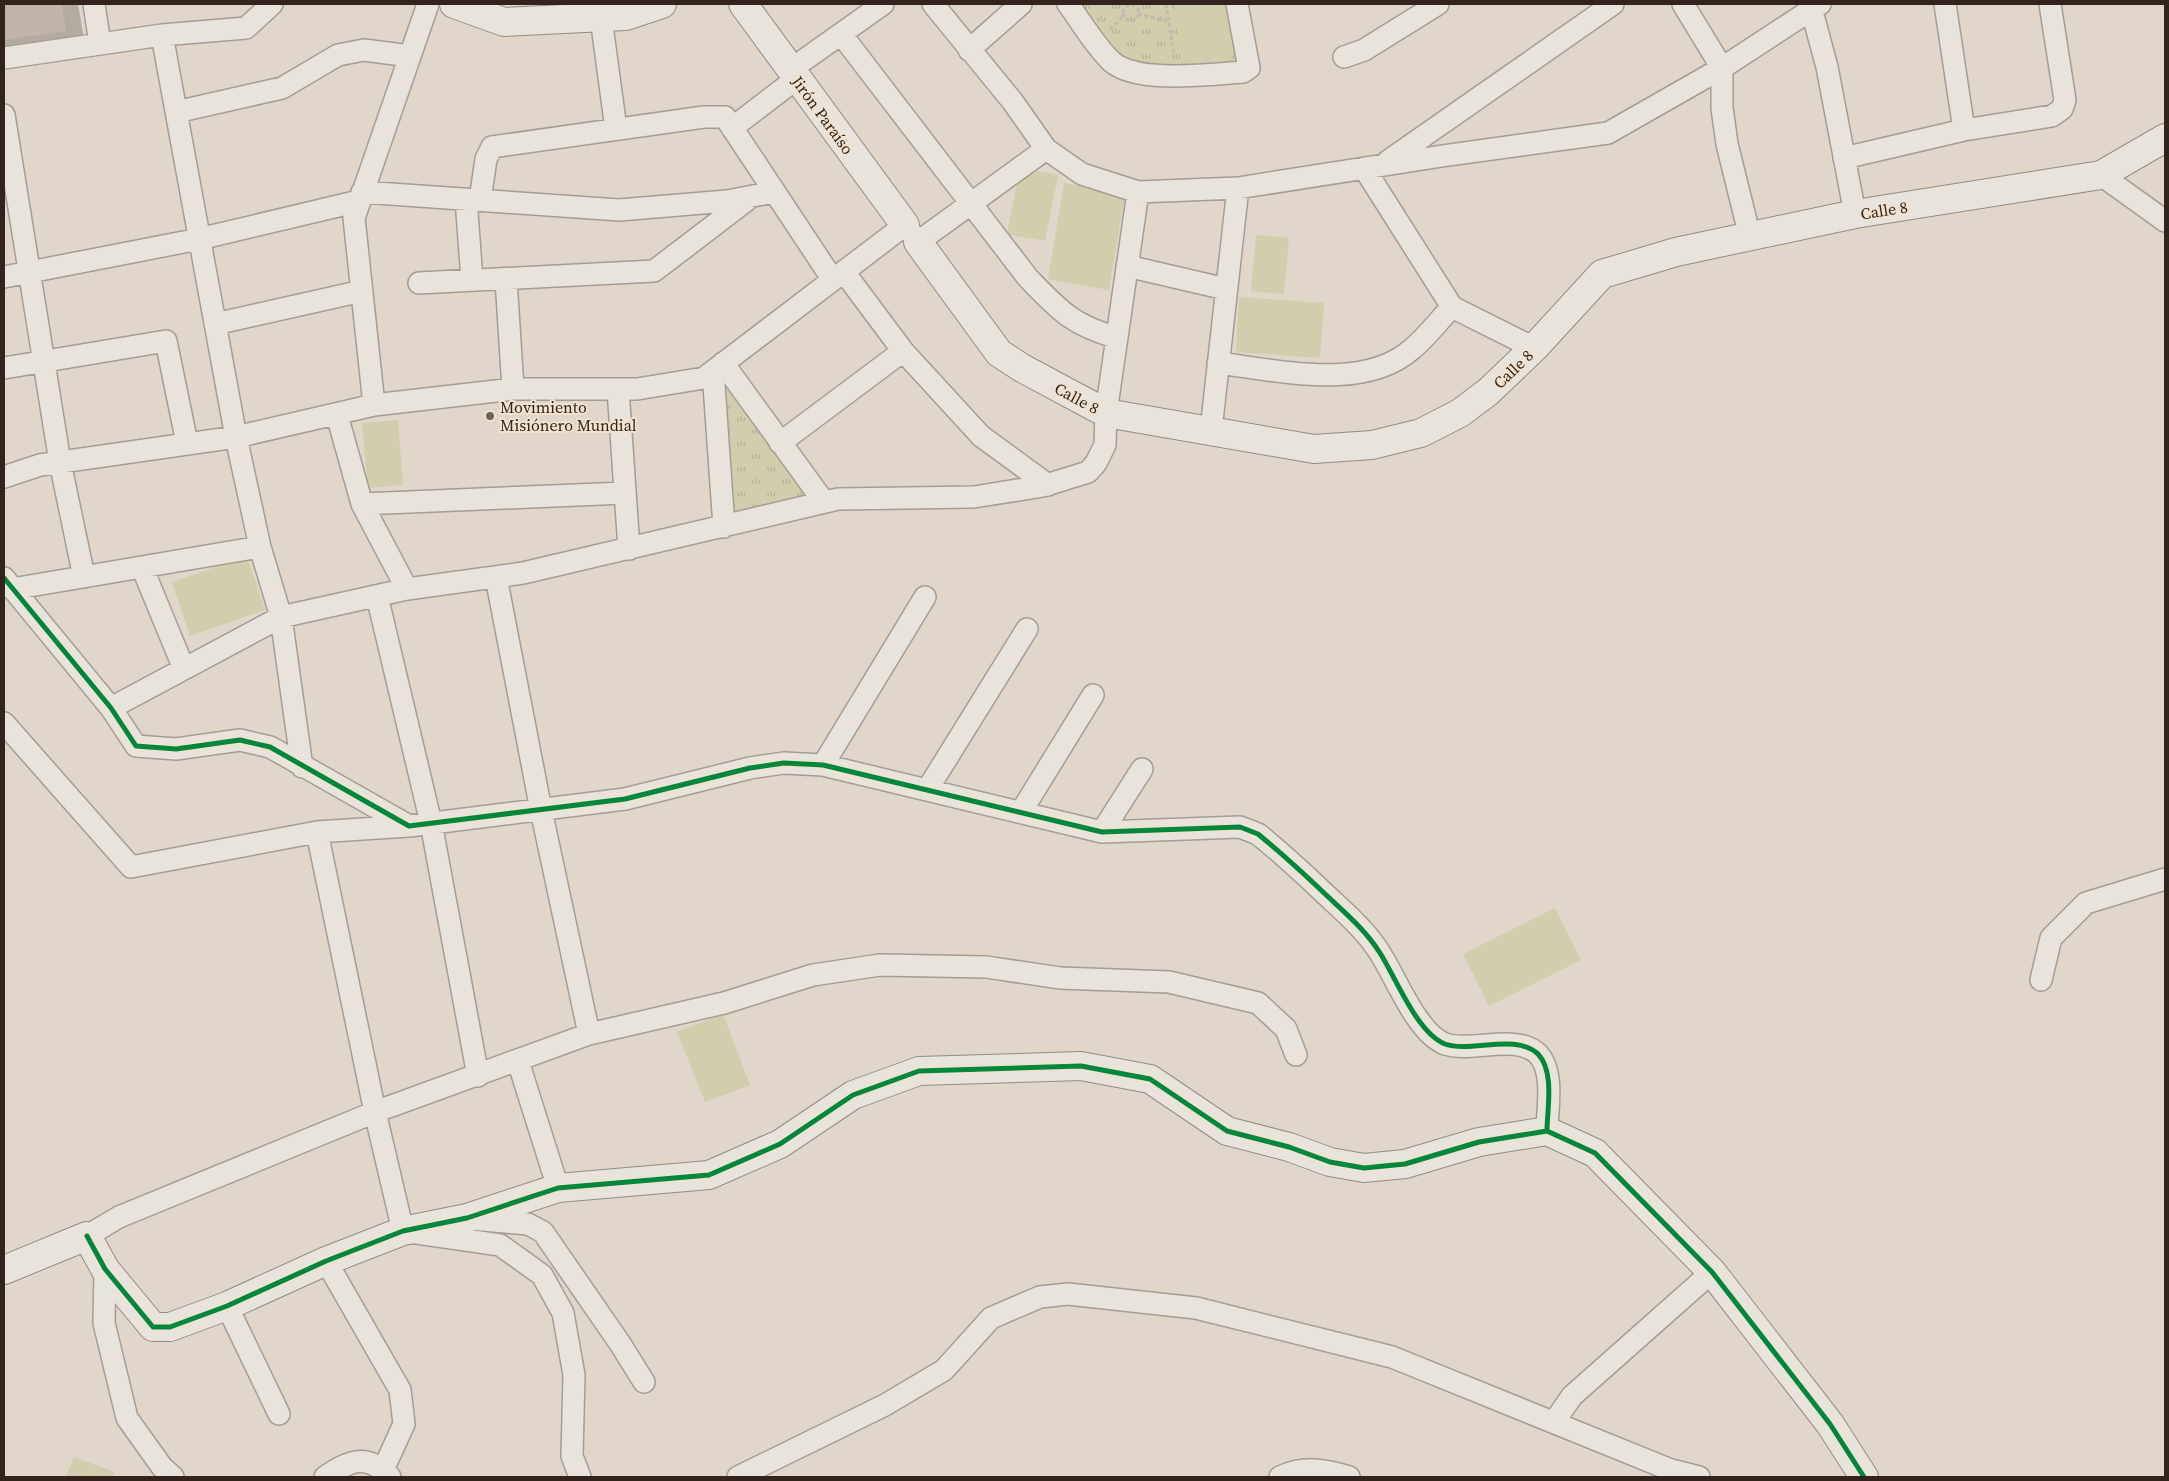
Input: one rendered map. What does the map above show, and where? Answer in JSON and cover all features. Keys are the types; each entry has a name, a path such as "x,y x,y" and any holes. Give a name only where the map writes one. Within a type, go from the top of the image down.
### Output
{"street":[{"path":"94,4 100,44"},
{"path":"4,58 162,35 246,28 272,4"},
{"path":"374,405 354,218 428,4"},
{"path":"454,4 504,22 626,16 662,4"},
{"name":"Jirón Paraíso","path":"743,4 911,234"},
{"path":"732,128 841,34 883,4"},
{"path":"933,4 1013,102 1046,149 1082,174 1138,192 1238,188 1608,133 1722,68 1814,5 1855,214"},
{"path":"969,50 1021,4"},
{"path":"1068,4 1113,63 1144,75 1183,76 1243,72 1249,68 1237,4"},
{"path":"1344,57 1364,50 1438,4"},
{"path":"1373,167 1613,4"},
{"path":"1684,4 1722,68 1722,108 1727,144 1750,237"},
{"path":"1945,4 1964,130"},
{"path":"1844,158 1964,130 2052,116 2062,109 2065,100 2050,4"},
{"path":"601,18 616,129"},
{"path":"841,34 972,202 1028,278 1063,314 1089,330 1117,338"},
{"path":"162,35 236,436 260,547 281,617 302,767"},
{"path":"176,112 282,88 338,55 364,50 410,56"},
{"path":"4,115 60,462 84,577"},
{"path":"472,280 473,200 492,146 704,117 725,117 774,192 838,276 981,436 1048,485"},
{"name":"Calle 8","path":"911,234 999,353 1022,368 1106,413 1314,449 1372,445 1421,432 1460,413 1488,392 1534,348 1602,274 1676,252 1855,214 2101,175 2165,138"},
{"path":"4,476 40,465 236,436 337,415 374,405 513,389 637,388 704,378 838,276 972,202 1046,149"},
{"path":"1373,167 1452,306 1534,348"},
{"path":"2101,175 2165,221"},
{"path":"1211,430 1238,188"},
{"path":"4,277 199,239 361,196 473,200 619,210 727,201 774,192"},
{"path":"111,708 281,617 407,589 523,573 724,528 838,499 974,496 1048,485 1088,472 1096,463 1106,445 1106,413 1138,192"},
{"path":"419,283 654,272 751,196"},
{"path":"1127,266 1226,290"},
{"path":"506,279 513,389"},
{"path":"215,324 362,291"},
{"path":"1218,363 1332,376 1376,370 1412,350 1452,306"},
{"path":"4,368 166,341 188,444"},
{"path":"780,443 904,351"},
{"path":"718,367 780,443 824,502"},
{"path":"718,367 724,528"},
{"path":"618,389 628,549"},
{"path":"337,415 362,504 407,589"},
{"path":"362,504 624,493"},
{"path":"8,583 84,577 260,547"},
{"path":"142,567 184,669"},
{"path":"496,577 541,810 589,1034"},
{"path":"8,583 111,708 136,746 176,749 240,740 270,747 302,767 409,826"},
{"path":"377,596 431,823 478,1076"},
{"path":"823,765 925,597"},
{"path":"927,790 1027,629"},
{"path":"1021,812 1093,695"},
{"path":"4,722 132,867 317,832 409,826 625,799 750,768 784,763 823,765 1102,832 1240,828 1258,834 1352,919 1379,951 1425,1029 1445,1044 1522,1046 1538,1054 1547,1072 1547,1132"},
{"path":"1102,832 1142,768"},
{"path":"317,832 375,1112 403,1231"},
{"path":"2041,980 2051,938 2086,903 2165,879"},
{"path":"4,1270 87,1236 119,1216 375,1112 589,1034 724,1003 813,975 880,965 986,967 1060,978 1169,982 1258,1003 1286,1029 1296,1055"},
{"path":"518,1061 558,1188"},
{"path":"87,1236 105,1269 153,1327 170,1327 227,1306 326,1261 403,1231 467,1218 558,1188 709,1174 780,1144 853,1095 919,1071 1082,1066 1150,1079 1227,1132 1289,1147 1330,1162 1364,1168 1405,1164 1479,1142 1547,1132 1595,1153 1712,1272 1830,1424 1864,1477"},
{"path":"467,1218 528,1224 543,1232 621,1344 644,1382"},
{"path":"403,1231 500,1245 542,1275 563,1313 574,1375 572,1456 580,1477"},
{"path":"325,1477 343,1465 362,1460 386,1473 404,1424 400,1390 326,1261"},
{"path":"105,1269 104,1323 127,1418 162,1467 173,1477"},
{"path":"1554,1422 1572,1396 1712,1272"},
{"path":"740,1477 886,1405 944,1370 991,1318 1040,1297 1068,1294 1196,1308 1392,1357 1671,1470 1699,1477"},
{"path":"227,1306 279,1414"},
{"path":"1280,1477 1309,1469 1330,1470 1349,1477"}],"path":[{"path":"1104,35 1124,16 1124,9 1130,4 1136,8 1138,14"},
{"path":"1166,4 1174,58"},
{"path":"1138,14 1168,21"},
{"path":"1124,16 1130,20 1138,14"}],"green space":[{"path":"1078,4 1232,4 1242,58 1237,66 1134,65 1110,52"},
{"path":"1175,4 1223,4 1230,55 1182,62"},
{"path":"1020,168 1058,175 1045,241 1007,234"},
{"path":"1064,183 1125,194 1109,290 1048,279"},
{"path":"1256,235 1289,238 1284,294 1251,291"},
{"path":"1239,297 1324,303 1320,358 1236,352"},
{"path":"732,387 804,493 803,499 734,513 730,507 723,395 726,390"},
{"path":"398,420 403,485 368,488 362,423"},
{"path":"247,556 265,610 190,636 172,582"},
{"path":"1555,908 1581,960 1489,1006 1463,954"},
{"path":"723,1014 750,1085 705,1102 677,1032"},
{"path":"74,1457 115,1472 113,1477 66,1477"}],"building":[{"path":"4,4 62,4 66,31 4,40"}],"cycle path":[{"path":"4,578 111,708 136,746 176,749 240,740 270,747 409,826 625,799 750,768 784,763 823,765 1102,832 1240,827 1258,834 1361,928 1380,953 1416,1017 1435,1038 1445,1044 1456,1046 1518,1045 1529,1048 1538,1054 1547,1071 1549,1091 1547,1131"},
{"path":"87,1236 105,1269 153,1327 170,1327 227,1306 326,1261 403,1231 467,1218 558,1188 709,1175 780,1144 853,1095 919,1071 1081,1066 1150,1079 1227,1131 1289,1147 1330,1162 1364,1168 1405,1164 1479,1142 1547,1131 1595,1153 1712,1272 1830,1424 1864,1477"}],"place":[{"name":"Movimiento Misiónero Mundial","path":"490,416"}]}
